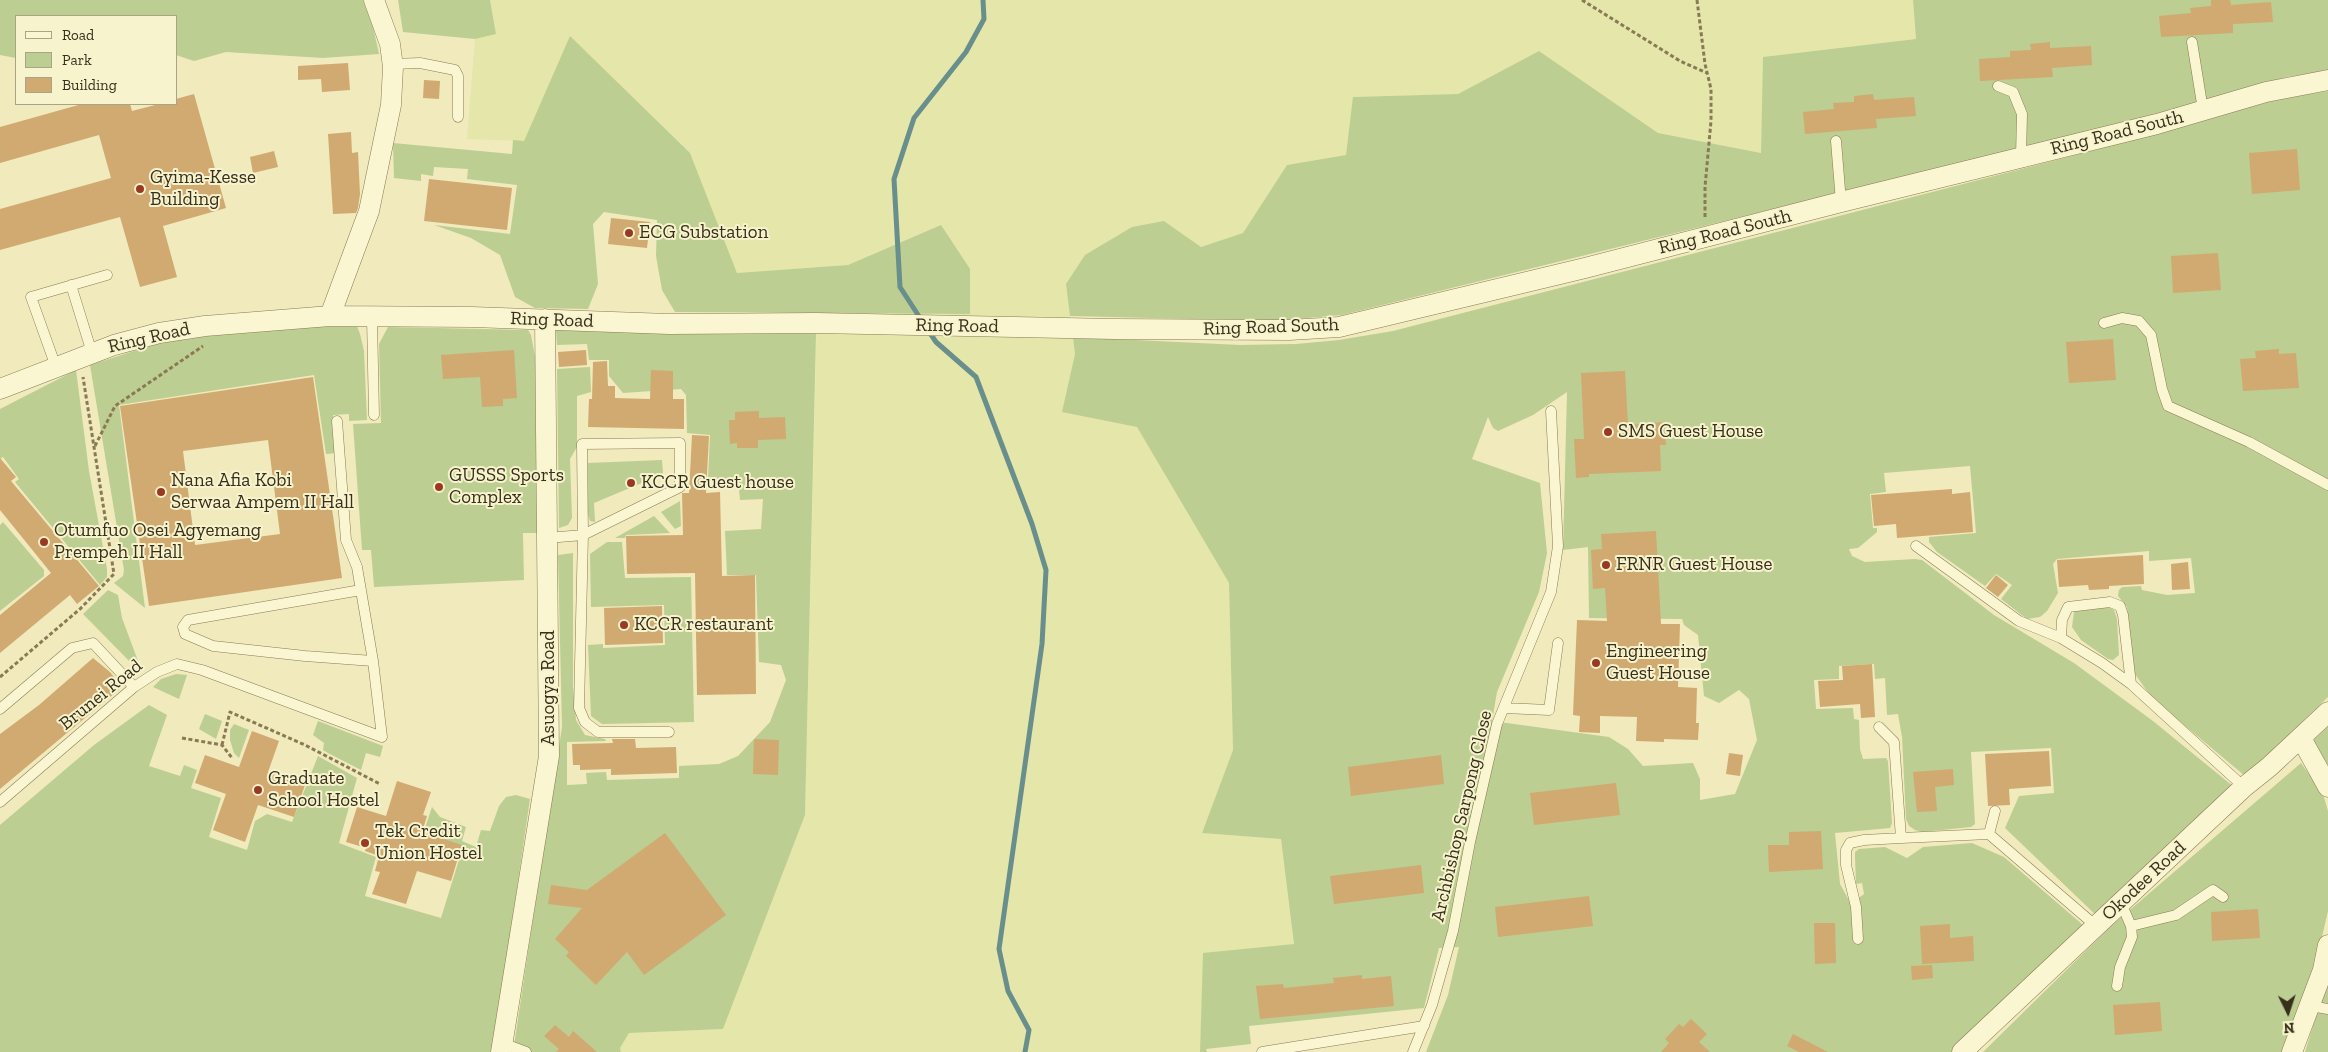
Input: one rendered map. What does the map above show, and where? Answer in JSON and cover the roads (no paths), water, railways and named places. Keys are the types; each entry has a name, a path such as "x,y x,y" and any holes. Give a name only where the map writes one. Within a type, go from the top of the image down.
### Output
{"street":[{"path":"330,316 369,211 391,105 392,64 390,44 374,0"},
{"name":"Ring Road South","path":"1114,329 1289,330 1339,327 1585,268 1841,202 2157,124 2266,92 2328,80"},
{"name":"Ring Road","path":"0,389 86,355 159,333 205,326 330,316 669,324 816,323 1114,329"},
{"name":"Asuogya Road","path":"502,1047 549,756 545,320"},
{"name":"Okodee Road","path":"1962,1052 2244,787 2328,712"},
{"path":"2301,738 2328,787"},
{"path":"2292,1052 2319,1008 2328,945"}],"lane":[{"path":"2192,42 2203,110"},
{"path":"392,64 420,63 455,70 458,76 458,117"},
{"path":"1998,86 2013,92 2022,114 2021,157"},
{"path":"1836,141 1841,202"},
{"path":"56,367 31,297 107,275"},
{"path":"71,285 86,355"},
{"path":"372,318 374,415"},
{"path":"2104,323 2122,318 2139,321 2151,335 2162,389 2168,406 2249,442 2328,485"},
{"name":"Archbishop Sarpong Close","path":"1413,1052 1424,1026 1453,931 1470,842 1497,724 1551,592 1558,546 1551,411"},
{"path":"337,421 346,540 357,567 361,590 373,661 213,646 185,634 183,627 188,620 361,590"},
{"path":"547,538 583,535 680,487 680,443 582,444 583,535 579,708 585,722 598,732 669,732"},
{"path":"1916,546 2019,621 2061,638 2102,663 2131,684 2244,787"},
{"path":"2061,638 2062,620 2068,607 2076,604 2110,602 2120,606 2123,615 2131,684"},
{"path":"0,709 72,648 93,643 134,687"},
{"path":"1504,708 1549,710 1558,643"},
{"name":"Brunei Road","path":"0,802 134,687 157,672 177,664 202,670 382,737 373,661"},
{"path":"1879,727 1894,742 1901,838"},
{"path":"1989,834 1995,811"},
{"path":"1858,939 1856,907 1846,865 1846,850 1850,844 1864,840 1989,834 2096,926"},
{"path":"2131,926 2176,916 2213,890 2223,897"},
{"path":"2117,986 2120,967 2132,937 2131,926 2121,903"},
{"path":"1262,1052 1424,1026"},
{"path":"502,1047 526,1052"}],"waterway":[{"path":"922,321 900,287 894,179 914,118 966,52 984,19 983,0"},
{"path":"928,330 936,342 976,377 1032,524 1046,570 1042,644 999,949 1008,991 1029,1030 1025,1052"}],"place":[{"name":"Gyima-Kesse Building","path":"140,189"},
{"name":"ECG Substation","path":"629,233"},
{"name":"SMS Guest House","path":"1608,432"},
{"name":"KCCR Guest house","path":"631,483"},
{"name":"GUSSS Sports Complex","path":"439,487"},
{"name":"Nana Afia Kobi Serwaa Ampem II Hall","path":"161,492"},
{"name":"Otumfuo Osei Agyemang Prempeh II Hall","path":"44,542"},
{"name":"FRNR Guest House","path":"1606,565"},
{"name":"KCCR restaurant","path":"624,625"},
{"name":"Engineering Guest House","path":"1596,663"},
{"name":"Graduate School Hostel","path":"258,790"},
{"name":"Tek Credit Union Hostel","path":"365,843"}]}
